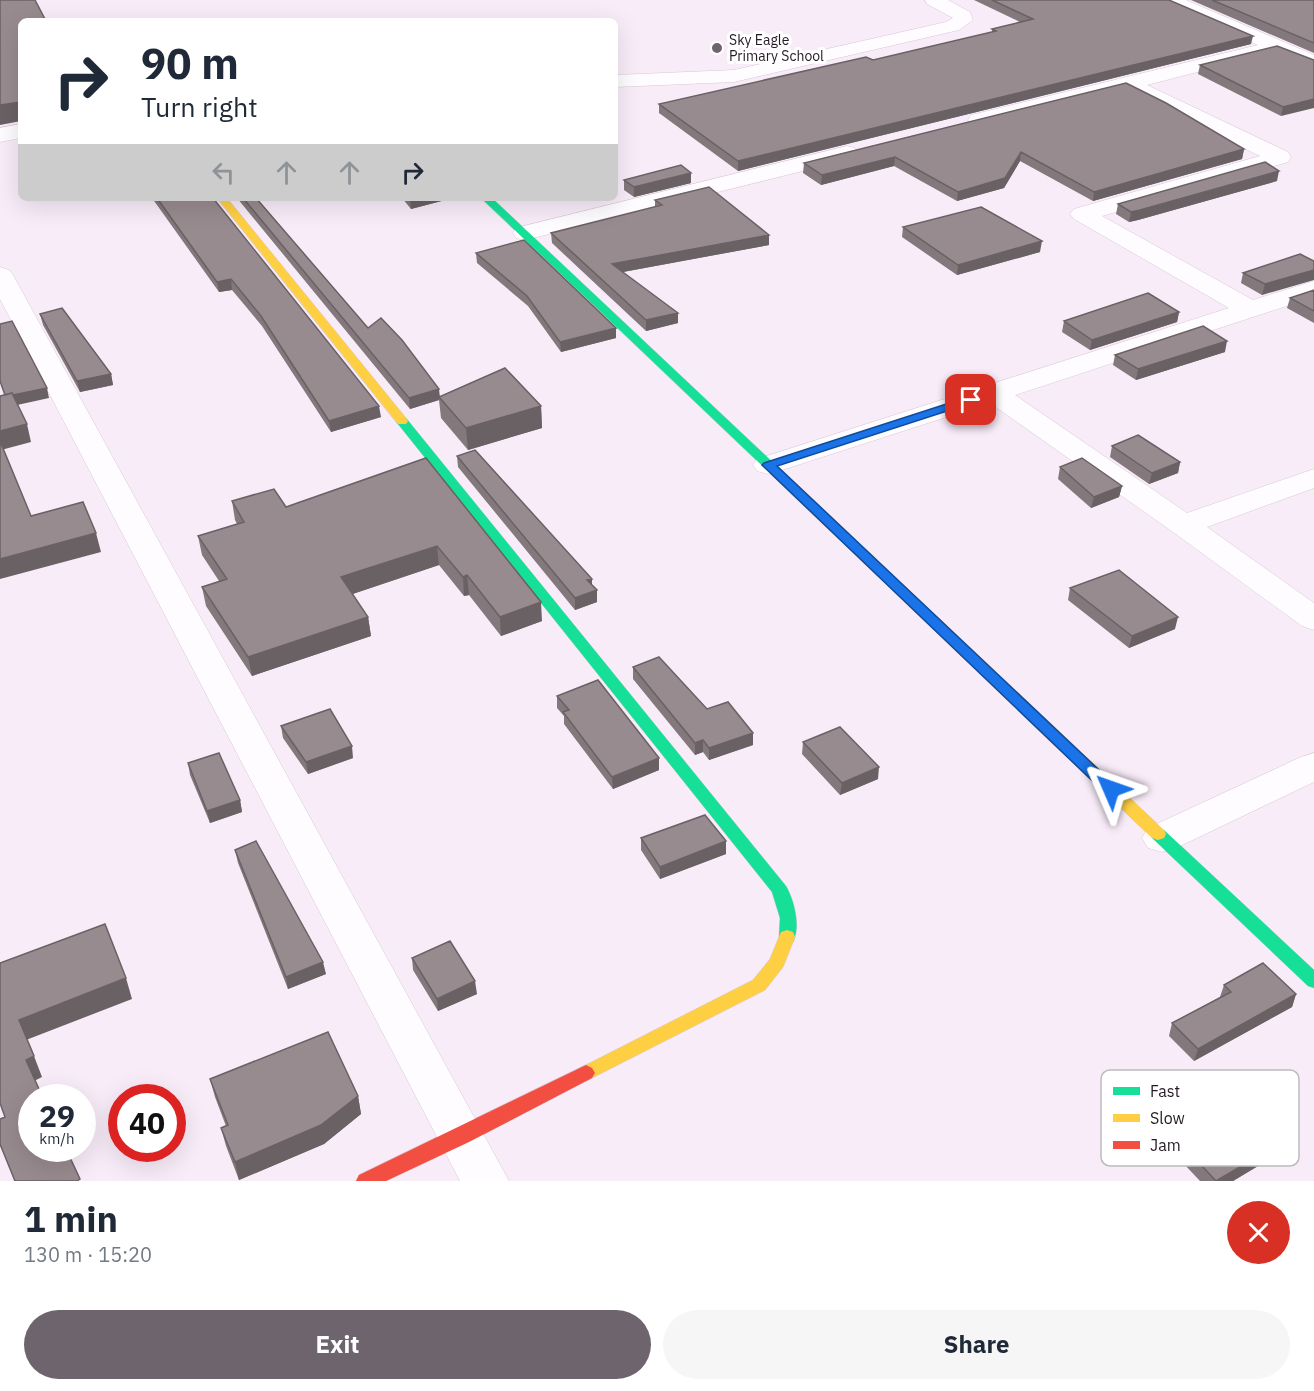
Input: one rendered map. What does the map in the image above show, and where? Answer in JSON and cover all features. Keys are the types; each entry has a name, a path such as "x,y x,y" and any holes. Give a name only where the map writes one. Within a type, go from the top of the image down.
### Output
{"street":[{"path":"618,81 700,79 745,74 952,26 963,20 963,16 934,0"},
{"path":"1170,0 1314,62"},
{"path":"1192,10 1225,2"},
{"path":"953,126 1277,46"},
{"path":"1127,83 1280,157 1082,214 1252,309"},
{"path":"0,135 18,132"},
{"path":"525,233 872,147"},
{"path":"224,201 780,890 788,909 789,936 780,959 759,985 462,1136 366,1181"},
{"path":"489,201 1314,981"},
{"path":"0,275 485,1181"},
{"path":"768,465 1314,289"},
{"path":"994,393 1314,619"},
{"path":"1184,525 1314,478"},
{"path":"1162,838 1314,766"}],"building":[{"path":"0,0 35,0 44,18 18,18 18,102 0,105"},
{"path":"992,0 1169,0 1253,36 738,161 659,104 866,57 873,60 996,31 992,29 1033,19"},
{"path":"1212,0 1314,0 1314,43"},
{"path":"1277,46 1314,60 1314,99 1283,107 1200,65"},
{"path":"1126,83 1166,103 1244,149 1094,192 1021,152 1005,178 958,192 895,157 822,175 804,163"},
{"path":"1265,162 1279,171 1131,212 1118,204"},
{"path":"681,165 691,173 634,187 624,180"},
{"path":"709,187 769,235 612,264 678,313 646,320 551,233 662,205 655,200"},
{"path":"159,201 215,201 379,406 329,421 261,316 231,279 217,282"},
{"path":"245,201 259,201 368,328 381,318 402,340 439,389 409,398"},
{"path":"981,207 1042,241 958,265 903,227"},
{"path":"524,240 616,328 560,342 527,296 476,253"},
{"path":"1300,254 1314,261 1314,270 1265,284 1243,273"},
{"path":"1314,290 1314,311 1290,298"},
{"path":"1148,293 1179,312 1092,340 1064,321"},
{"path":"62,308 111,374 77,381 40,314"},
{"path":"12,321 47,388 5,395 0,381 0,324"},
{"path":"1203,326 1227,341 1138,369 1115,355"},
{"path":"505,368 541,406 466,428 439,397"},
{"path":"12,393 27,424 0,431 0,396"},
{"path":"1138,435 1180,462 1152,473 1112,446"},
{"path":"0,441 31,516 83,502 96,533 0,559"},
{"path":"475,450 592,579 587,580 597,590 575,598 457,456"},
{"path":"426,458 541,602 500,617 467,575 463,577 437,546 341,577 368,617 248,657 202,587 227,579 198,536 244,522 232,501 274,489 286,507"},
{"path":"1082,458 1122,486 1094,497 1060,467"},
{"path":"1119,570 1178,617 1132,636 1070,588"},
{"path":"659,657 707,709 728,702 753,733 709,748 703,740 695,743 633,667"},
{"path":"598,680 659,758 612,777 563,712 569,710 557,696"},
{"path":"330,709 352,746 306,762 281,726"},
{"path":"840,727 879,767 842,783 803,742"},
{"path":"219,753 240,800 207,811 188,763"},
{"path":"705,815 726,841 660,867 641,838"},
{"path":"256,841 323,962 286,977 235,850"},
{"path":"105,924 126,978 19,1020 34,1056 26,1060 37,1084 18,1084 18,1162 72,1162 80,1179 77,1181 15,1181 0,1144 0,1119 5,1117 0,1103 0,963"},
{"path":"450,941 475,981 437,999 412,958"},
{"path":"1263,963 1296,994 1198,1049 1172,1023 1231,992 1224,985"},
{"path":"328,1032 358,1096 321,1125 235,1162 221,1128 228,1125 210,1079"},
{"path":"1202,1166 1242,1166 1216,1181"}],"traffic: fast":[{"path":"489,201 943,630"},
{"path":"402,421 780,890 788,918 787,937"},
{"path":"1158,834 1314,981"}],"traffic: slow":[{"path":"224,201 402,421"},
{"path":"943,630 1158,834"},
{"path":"586,1073 759,985 777,962 787,937"}],"traffic: jam":[{"path":"366,1181 462,1136 586,1073"}],"place":[{"name":"Sky Eagle Primary School","path":"717,48"}],"route":[{"path":"971,400 768,465 1111,789"}]}
